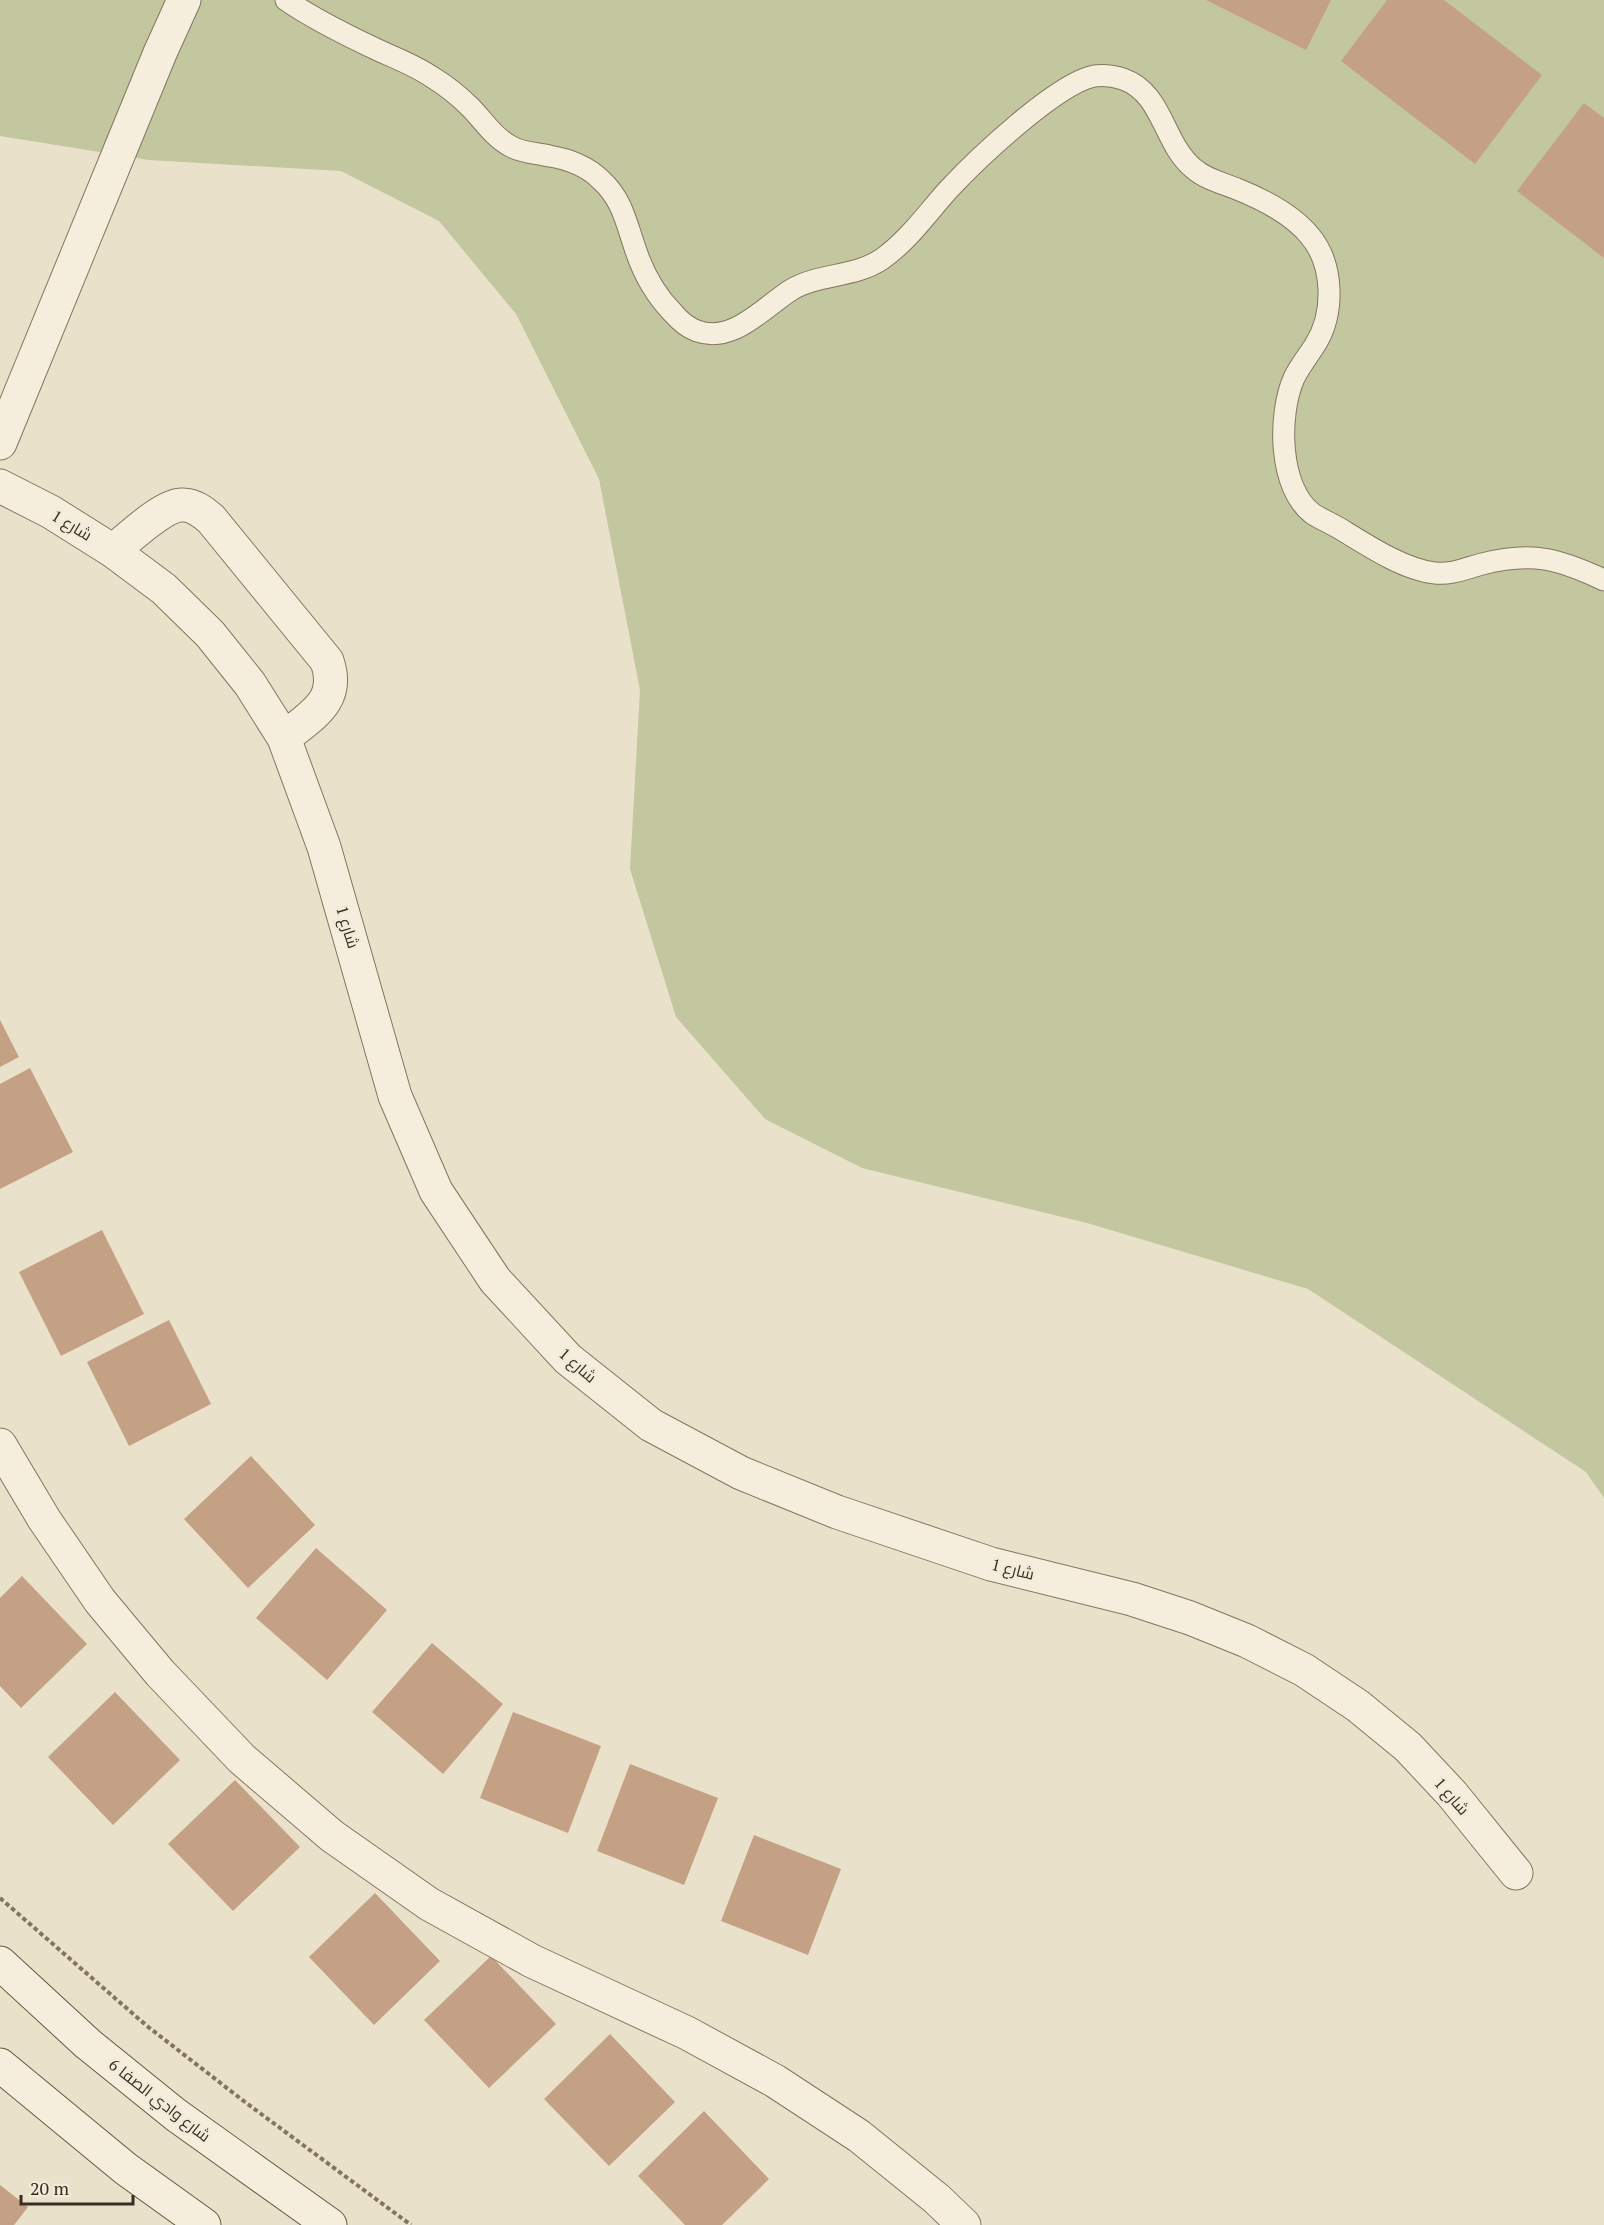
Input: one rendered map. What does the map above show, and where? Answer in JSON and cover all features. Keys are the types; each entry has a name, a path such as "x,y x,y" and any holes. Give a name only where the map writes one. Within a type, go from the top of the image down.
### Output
{"street":[{"path":"0,443 184,0"},
{"name":"شارع 1","path":"0,486 51,512 113,550 164,589 210,634 250,684 284,738 324,847 395,1096 436,1191 495,1280 568,1359 651,1425 741,1473 837,1512 925,1543 991,1564 1132,1599 1190,1618 1246,1641 1304,1670 1358,1706 1408,1747 1452,1794 1516,1873"},
{"path":"113,550 167,510 181,505 198,508 211,519 327,661 332,674 332,687 327,700 318,711 284,738"},
{"path":"0,1445 44,1519 100,1601 160,1673 242,1759 332,1836 429,1904 532,1961 687,2033 775,2081 859,2136 937,2199 964,2225"},
{"name":"شارع وادي الصفا 6","path":"0,1963 88,2044 176,2115 330,2225"},
{"path":"0,2066 126,2169 204,2225"}],"lane":[{"path":"286,0 321,21 432,76 471,108 501,141 518,151 555,156 578,164 598,177 615,194 626,215 632,241 652,287 679,320 698,332 720,334 741,326 788,292 808,281 841,276 881,260 980,159 1052,98 1093,76 1111,76 1128,81 1143,91 1155,105 1180,153 1193,169 1275,208 1309,235 1320,252 1327,271 1328,310 1324,328 1316,345 1303,361 1294,378 1287,397 1284,418 1286,465 1298,498 1311,512 1388,556 1434,573 1448,573 1500,560 1541,558 1556,560 1604,580"}],"path":[{"path":"0,1898 147,2026 411,2225"}],"green space":[{"path":"0,0 1604,0 1604,1498 1586,1472 1308,1289 1087,1223 862,1168 765,1119 676,1017 630,869 640,690 599,479 516,314 439,221 341,171 149,160 0,136"}],"building":[{"path":"1206,0 1331,0 1306,50"},
{"path":"1387,0 1444,0 1542,75 1475,164 1341,61"},
{"path":"1584,103 1604,118 1604,258 1517,191"},
{"path":"0,1020 19,1057 0,1067"},
{"path":"30,1068 73,1152 0,1189 0,1084"},
{"path":"102,1230 144,1314 61,1356 19,1272"},
{"path":"169,1320 211,1404 129,1446 87,1362"},
{"path":"251,1456 315,1525 248,1588 184,1519"},
{"path":"316,1548 387,1610 327,1680 256,1618"},
{"path":"22,1576 87,1644 21,1708 0,1686 0,1598"},
{"path":"432,1643 503,1704 443,1774 372,1712"},
{"path":"115,1692 180,1760 113,1825 48,1757"},
{"path":"513,1712 601,1746 568,1833 480,1798"},
{"path":"630,1764 718,1798 684,1885 597,1851"},
{"path":"235,1780 300,1847 233,1911 168,1844"},
{"path":"754,1835 841,1869 808,1955 721,1921"},
{"path":"375,1893 440,1961 374,2025 309,1957"},
{"path":"491,1956 556,2024 489,2088 424,2020"},
{"path":"610,2034 675,2102 609,2166 544,2099"},
{"path":"704,2111 769,2179 722,2225 685,2225 638,2176"},
{"path":"0,2185 28,2207 14,2225 0,2225"}]}
